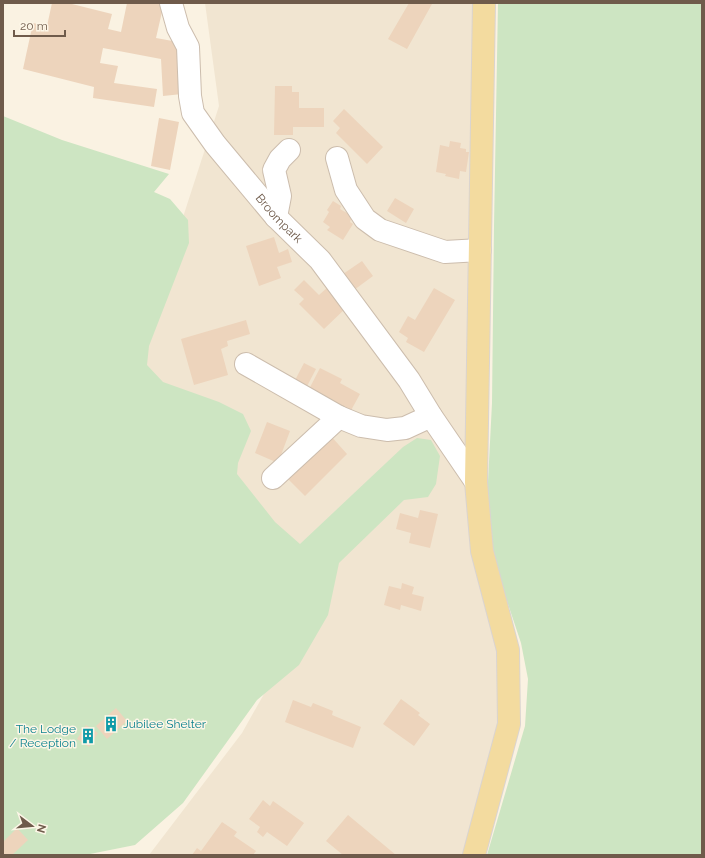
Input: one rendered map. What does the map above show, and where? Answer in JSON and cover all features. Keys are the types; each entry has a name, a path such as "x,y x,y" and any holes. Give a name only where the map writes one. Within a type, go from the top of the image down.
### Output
{"main road":[{"path":"474,855 509,724 508,650 482,551 476,482 484,3"}],"street":[{"name":"Broompark","path":"171,3 178,28 188,47 190,96 193,113 215,144 276,217 320,260 409,380 431,416 476,482"},
{"path":"276,217 280,196 274,170 280,159 289,150"},
{"path":"337,158 346,190 365,219 380,230 445,252 480,250"},
{"path":"246,364 339,417 361,426 387,430 405,428 431,416"},
{"path":"273,478 339,417"}],"shaded area":[{"path":"205,3 483,3 474,487 509,724 474,855 149,855 242,733 301,628 125,396 219,106"}],"green space":[{"path":"498,3 702,3 702,855 487,855 525,726 528,679 521,643 494,562 487,501 492,403"},
{"path":"3,116 62,140 169,174 154,192 170,199 188,220 189,243 149,346 147,365 163,382 219,402 243,414 251,431 238,463 237,474 275,522 300,544 403,447 417,438 431,440 440,456 436,484 428,497 404,500 339,563 328,615 299,665 257,700 183,803 135,845 85,855 3,855"}],"building":[{"path":"52,3 68,3 112,14 108,29 121,32 127,3 164,3 156,38 178,42 182,94 163,96 161,59 103,48 100,63 118,66 114,83 157,89 154,107 93,98 94,87 23,69 33,23 47,26"},
{"path":"409,3 432,4 407,49 388,39"},
{"path":"275,86 292,86 292,92 299,92 299,108 324,108 324,127 293,127 293,135 274,135"},
{"path":"344,109 383,147 367,164 336,133 340,128 333,121"},
{"path":"159,118 179,122 170,170 151,166"},
{"path":"450,141 461,143 460,148 466,149 466,152 469,152 466,172 460,171 459,179 445,176 446,174 436,172 440,145 449,147"},
{"path":"395,198 414,209 406,223 387,211"},
{"path":"333,201 341,206 340,209 352,216 350,222 353,224 343,240 327,230 330,227 323,222 329,212 327,210"},
{"path":"274,237 279,253 288,249 292,262 277,267 281,278 259,286 246,246"},
{"path":"362,261 373,276 354,290 343,274"},
{"path":"304,280 319,295 328,287 347,307 324,329 299,304 304,299 294,290"},
{"path":"434,288 455,300 424,352 406,342 408,338 399,332 408,316 415,320"},
{"path":"246,320 250,334 227,341 228,346 221,349 228,375 194,385 181,339"},
{"path":"304,363 316,369 304,392 292,386"},
{"path":"320,368 342,379 340,383 360,394 349,414 307,393"},
{"path":"267,422 290,431 278,463 255,453"},
{"path":"330,435 347,454 305,496 287,478"},
{"path":"420,510 438,514 430,548 409,543 411,533 396,529 400,513 418,518"},
{"path":"402,583 414,587 412,594 424,597 421,611 401,605 400,610 384,605 389,586 401,589"},
{"path":"401,699 420,713 418,715 430,724 414,746 383,724"},
{"path":"293,700 311,707 313,703 333,711 332,715 361,727 353,748 285,722"},
{"name":"Jubilee Shelter","path":"116,708 127,721 107,739 96,726"},
{"name":"The Lodge / Reception","path":"86,725 98,733 89,747 77,739"},
{"path":"263,800 270,806 273,801 304,823 287,846 267,832 263,837 257,832 260,827 249,819"},
{"path":"348,815 396,855 343,855 326,841"},
{"path":"222,822 237,832 234,836 256,851 253,855 192,855 197,848 201,851"},
{"path":"17,828 28,840 12,855 3,855 3,842"}],"place":[{"name":"Jubilee Shelter","path":"111,724"},
{"name":"The Lodge / Reception","path":"88,736"}]}
